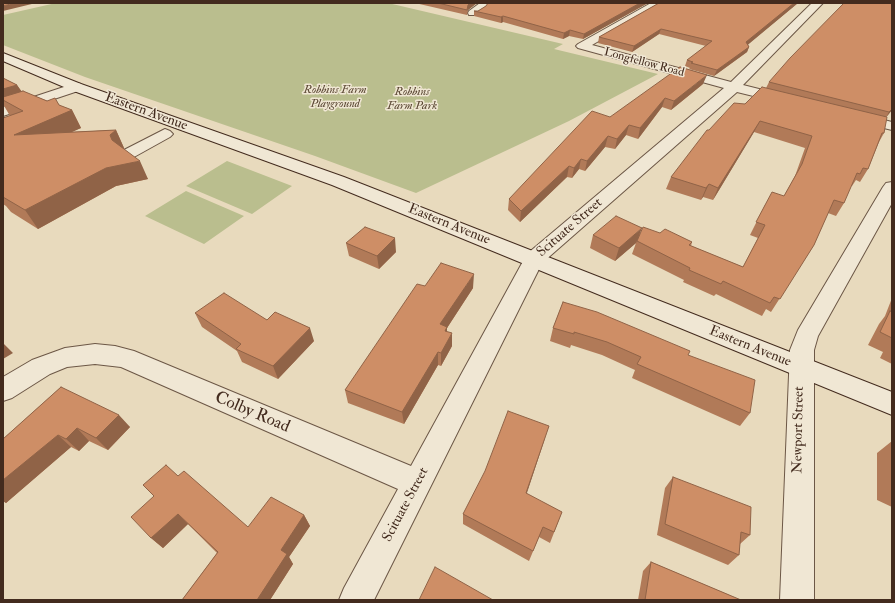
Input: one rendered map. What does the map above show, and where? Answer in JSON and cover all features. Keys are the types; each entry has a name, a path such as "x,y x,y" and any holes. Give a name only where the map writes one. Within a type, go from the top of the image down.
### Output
{"street":[{"path":"473,13 481,8 485,3"},
{"name":"Longfellow Road","path":"658,3 582,46 802,104"},
{"name":"Scituate Street","path":"356,600 534,259 734,87 818,3"},
{"name":"Eastern Avenue","path":"3,57 76,86 338,181 892,404"},
{"path":"3,112 76,86"},
{"path":"839,113 892,126"},
{"path":"128,154 165,134"},
{"name":"Newport Street","path":"797,600 800,367 802,350 806,336 892,188"},
{"name":"Colby Road","path":"3,390 48,363 65,358 84,354 106,354 125,358 417,483"}],"green space":[{"name":"Robbins Farm Park","path":"56,3 388,3 563,44 554,49 658,74 569,121 416,193 315,156 85,77 3,45 3,15"},
{"path":"227,161 292,186 252,214 186,186"},
{"path":"186,191 244,216 204,244 145,216"}],"building":[{"path":"3,3 14,3 3,6"},
{"path":"438,3 470,3 467,10"},
{"path":"488,3 640,3 584,34 570,30 564,33 503,16 501,17 474,11 478,11"},
{"path":"659,3 794,3 746,42 749,47 717,70 691,63 693,62 687,60 712,41 661,29 634,46 599,37"},
{"path":"844,3 892,3 892,109 889,112 769,82 790,58"},
{"path":"680,67 707,75 674,101 665,98 640,128 629,125 617,139 608,136 587,161 581,159 574,168 569,166 521,211 509,199 592,111 610,117"},
{"path":"3,78 17,85 3,89"},
{"path":"762,87 887,117 884,133 882,133 868,169 863,168 860,174 857,173 844,203 834,200 814,245 780,299 774,297 770,303 723,281 721,284 689,270 690,268 637,241 643,227 660,233 665,229 692,242 689,245 743,267 765,225 756,222 772,192 784,196 802,164 812,136 760,121 718,188 709,184 706,188 671,177 707,130 709,130 734,103 745,104"},
{"path":"23,91 47,101 55,98 59,105 72,110 14,135 116,130 110,135 112,140 140,161 106,168 25,210 3,197 3,118 23,111 3,100 3,97"},
{"path":"616,216 642,228 619,248 593,235"},
{"path":"365,227 395,238 377,256 346,243"},
{"path":"441,263 474,274 440,324 447,327 445,331 452,333 441,353 438,352 402,412 345,390 417,284 425,286"},
{"path":"224,293 267,320 275,312 310,328 273,366 236,349 241,344 195,313"},
{"path":"563,302 597,312 690,351 688,355 755,380 750,413 637,364 641,357 607,342 574,332 574,334 553,328"},
{"path":"890,311 892,312 892,338 880,332"},
{"path":"61,387 119,415 96,438 77,428 66,439 58,435 3,480 3,439"},
{"path":"508,411 549,426 526,493 562,512 554,532 543,527 533,551 463,514 485,471"},
{"path":"166,465 178,476 184,471 248,527 271,497 304,515 281,550 287,554 257,600 182,600 218,552 178,514 151,538 131,517 154,496 143,485"},
{"path":"673,477 751,507 750,535 741,532 739,555 665,524"},
{"path":"651,562 741,600 645,600"},
{"path":"435,567 493,600 419,600"}],"park label":[{"name":"Robbins Farm Playground","path":"335,97"}]}
